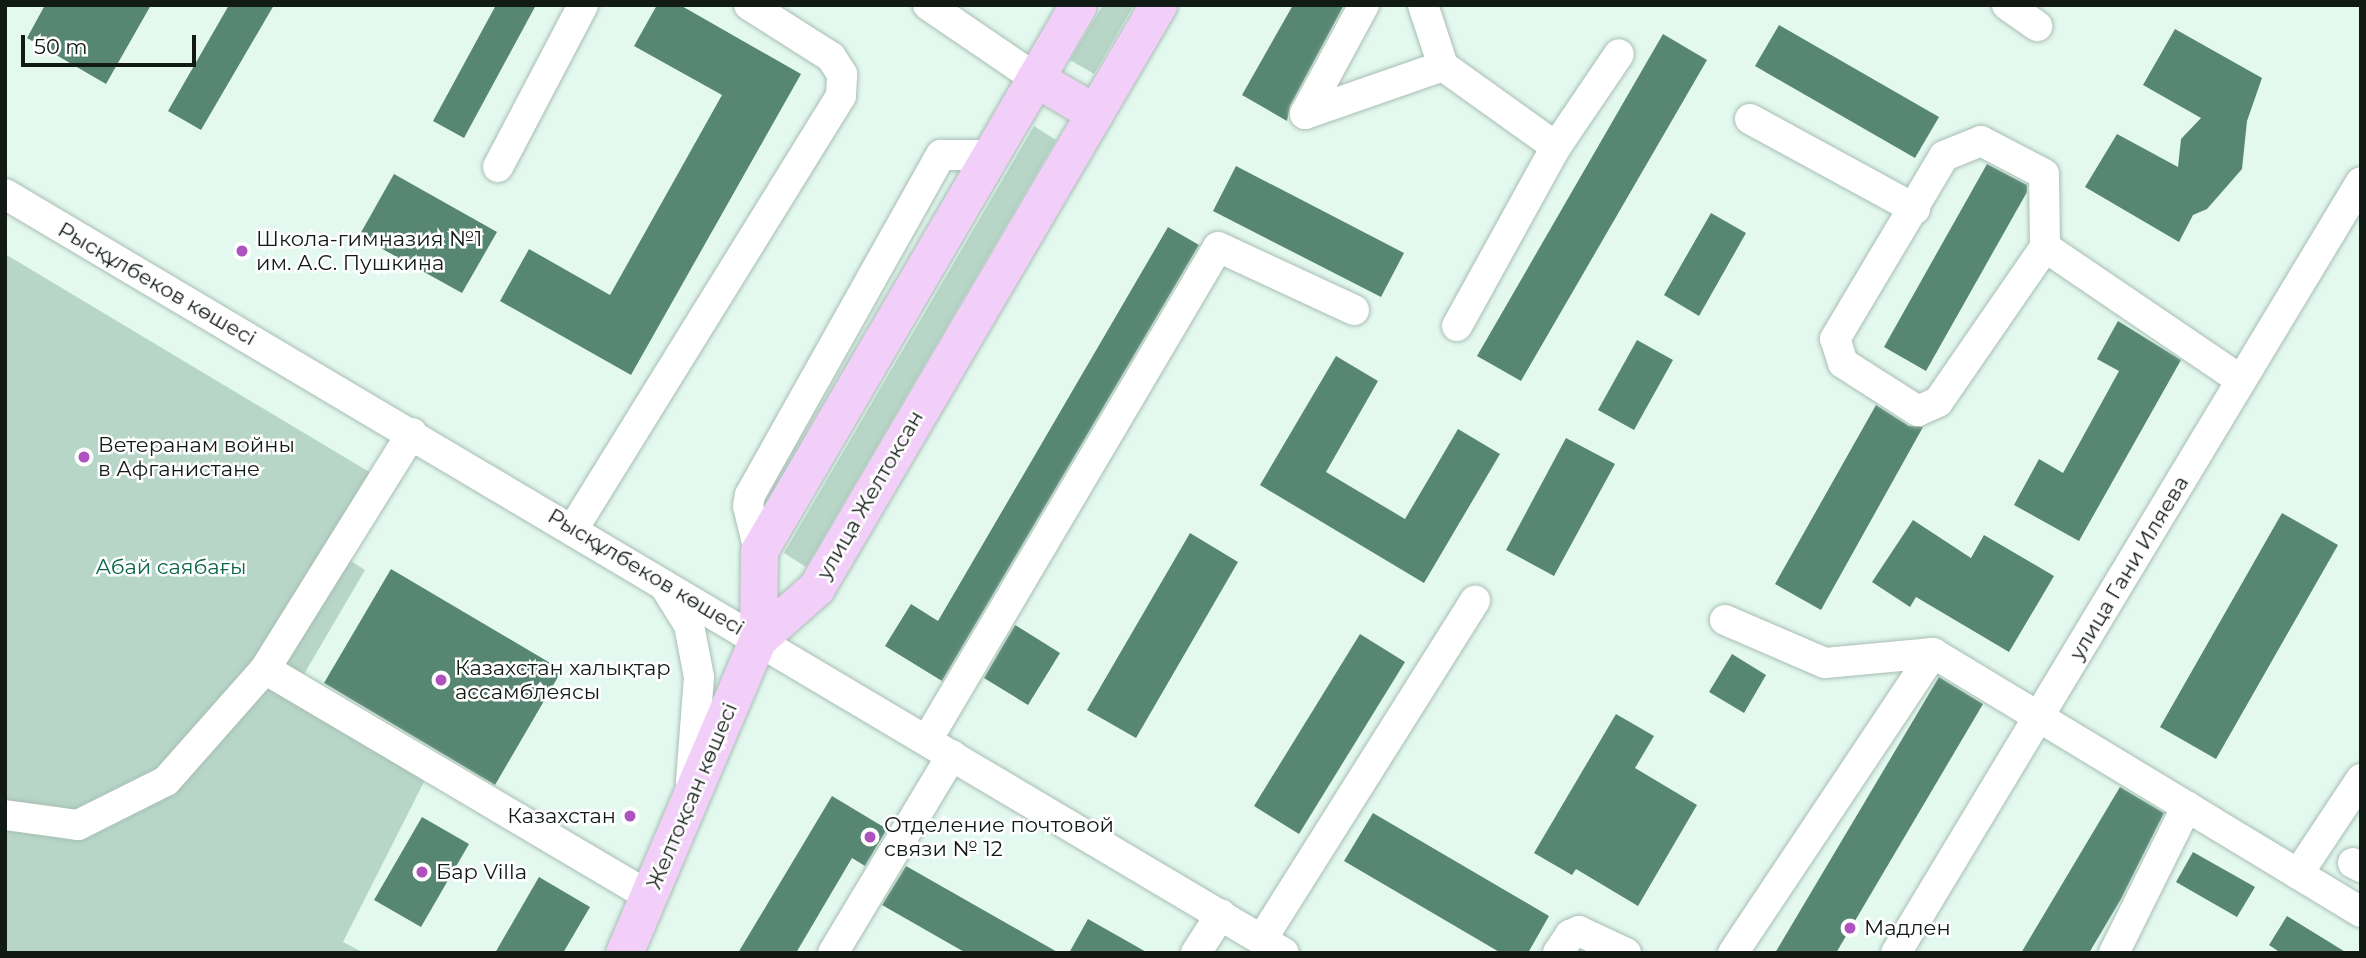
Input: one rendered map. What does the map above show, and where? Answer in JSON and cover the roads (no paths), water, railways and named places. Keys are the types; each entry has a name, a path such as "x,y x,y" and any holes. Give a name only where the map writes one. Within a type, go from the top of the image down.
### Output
{"main road":[{"path":"758,639 759,551 1078,5"},
{"name":"улица Желтоксан","path":"758,639 816,588 1158,5"},
{"path":"1035,78 1095,113"},
{"name":"Желтоқсан көшесі","path":"624,953 758,639"}],"street":[{"path":"498,167 583,5"},
{"path":"573,529 841,96 842,74 831,57 749,5"},
{"path":"928,5 1035,78"},
{"path":"1364,5 1305,114 1443,66"},
{"path":"1423,5 1443,66 1556,147"},
{"path":"2007,5 2037,26"},
{"path":"1457,326 1556,147 1619,54"},
{"path":"1750,119 1915,209"},
{"path":"1981,141 2044,174 2045,247 1938,402 1918,411 1843,363 1835,339 1915,209 1944,156 1981,141"},
{"name":"улица Гани Иляева","path":"1896,953 2361,182"},
{"name":"Рысқұлбеков көшесі","path":"5,194 1273,946"},
{"path":"833,953 940,747 1218,247 1354,310"},
{"path":"2045,247 2241,380"},
{"path":"5,815 78,825 166,781 265,669 412,433"},
{"path":"662,582 689,625 699,677 691,798"},
{"path":"1273,946 1475,601"},
{"path":"1726,620 1825,663 1933,653 2361,912"},
{"path":"1732,953 1933,653"},
{"path":"265,669 649,896"},
{"path":"2298,874 2361,779"},
{"path":"2113,953 2187,806"},
{"path":"1196,953 1221,914"},
{"path":"1558,953 1570,935 1579,931 1626,953"}],"place":[{"name":"Школа-гимназия №1 им. А.С. Пушкина","path":"242,251"},
{"name":"Ветеранам войны в Афганистане","path":"84,457"},
{"name":"Казахстан халықтар ассамблеясы","path":"441,680"},
{"name":"Казахстан","path":"630,816"},
{"name":"Отделение почтовой связи № 12","path":"870,837"},
{"name":"Бар Villa","path":"422,872"},
{"name":"Мадлен","path":"1850,928"}],"park label":[{"name":"Абай саябағы","path":"171,567"}]}
